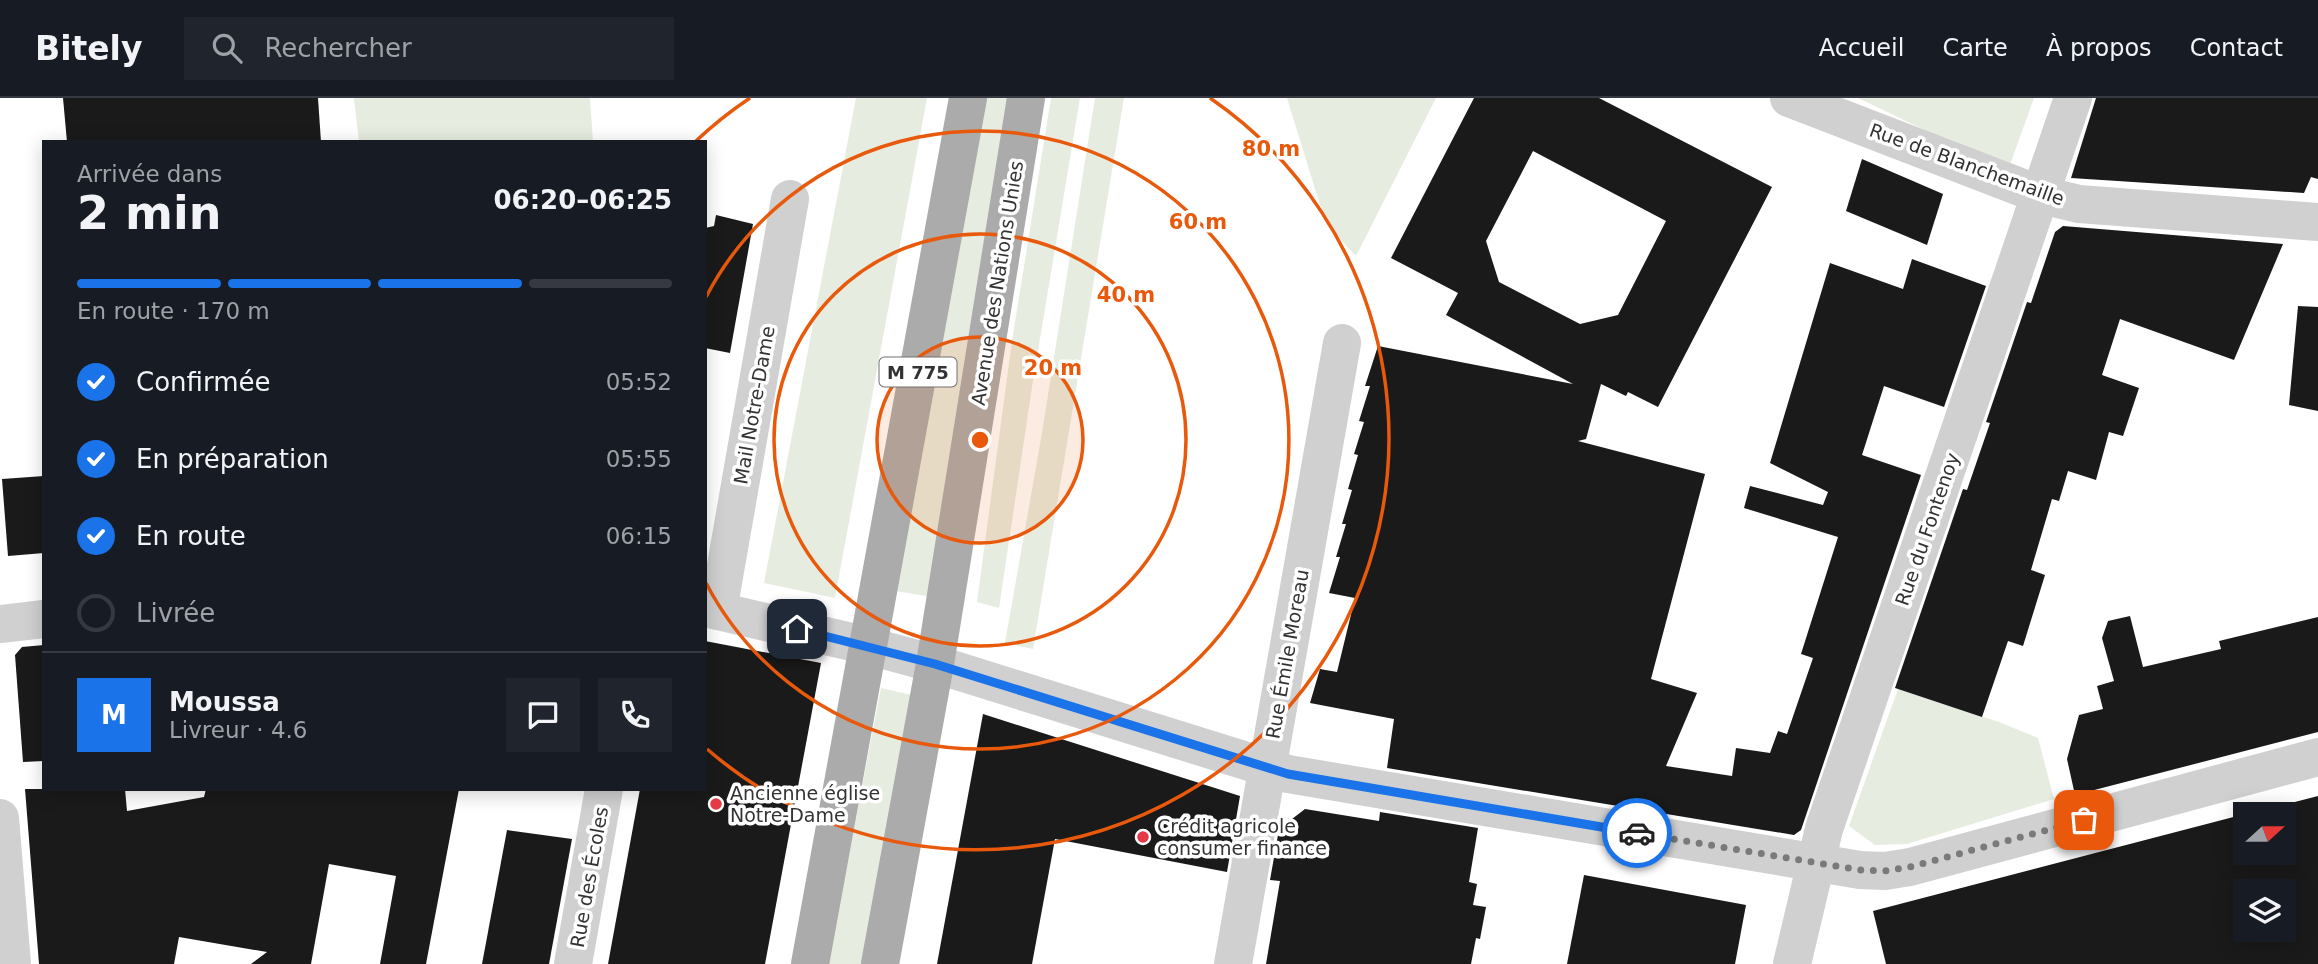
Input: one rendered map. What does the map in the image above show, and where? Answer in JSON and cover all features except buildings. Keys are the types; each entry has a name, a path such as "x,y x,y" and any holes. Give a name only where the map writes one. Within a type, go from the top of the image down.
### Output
{"main road":[{"name":"M 775","path":"810,964 968,98"},
{"name":"Avenue des Nations Unies","path":"880,964 935,664 1026,98"}],"street":[{"name":"Rue de Blanchemaille","path":"1789,98 2041,195 2078,204 2318,222"},
{"name":"Rue du Fontenoy","path":"1791,964 1824,829 2073,98"},
{"name":"Mail Notre-Dame","path":"712,609 790,200"},
{"name":"Rue Émile Moreau","path":"1233,964 1342,344"},
{"path":"712,609 935,664 1288,774 1860,870 1885,871 1910,867 2318,757"},
{"path":"0,624 42,619"},
{"name":"Rue des Écoles","path":"573,964 604,791"},
{"path":"0,818 4,925 12,964"}],"shaded area":[{"path":"354,98 590,98 593,140 359,140"},
{"path":"856,98 927,98 835,598 764,583"},
{"path":"986,98 1012,98 932,597 896,591"},
{"path":"1051,98 1080,98 999,608 977,602 1012,341"},
{"path":"1095,98 1124,98 1033,649 1005,643 1042,433"},
{"path":"1287,98 1436,98 1356,256 1339,238 1320,205"},
{"path":"1858,98 2034,98 2008,170"},
{"path":"881,688 916,696 864,964 828,964"},
{"path":"1898,689 1999,722 2038,738 2054,799 1907,844 1875,845 1849,826"}],"way so far":[{"path":"1637,833 1860,870 1885,871 1910,867 2084,820"}],"place":[{"name":"Ancienne église Notre-Dame","path":"716,804"},
{"name":"Crédit agricole consumer finance","path":"1143,837"}],"route":[{"path":"797,629 935,664 1288,774 1637,833"}]}
